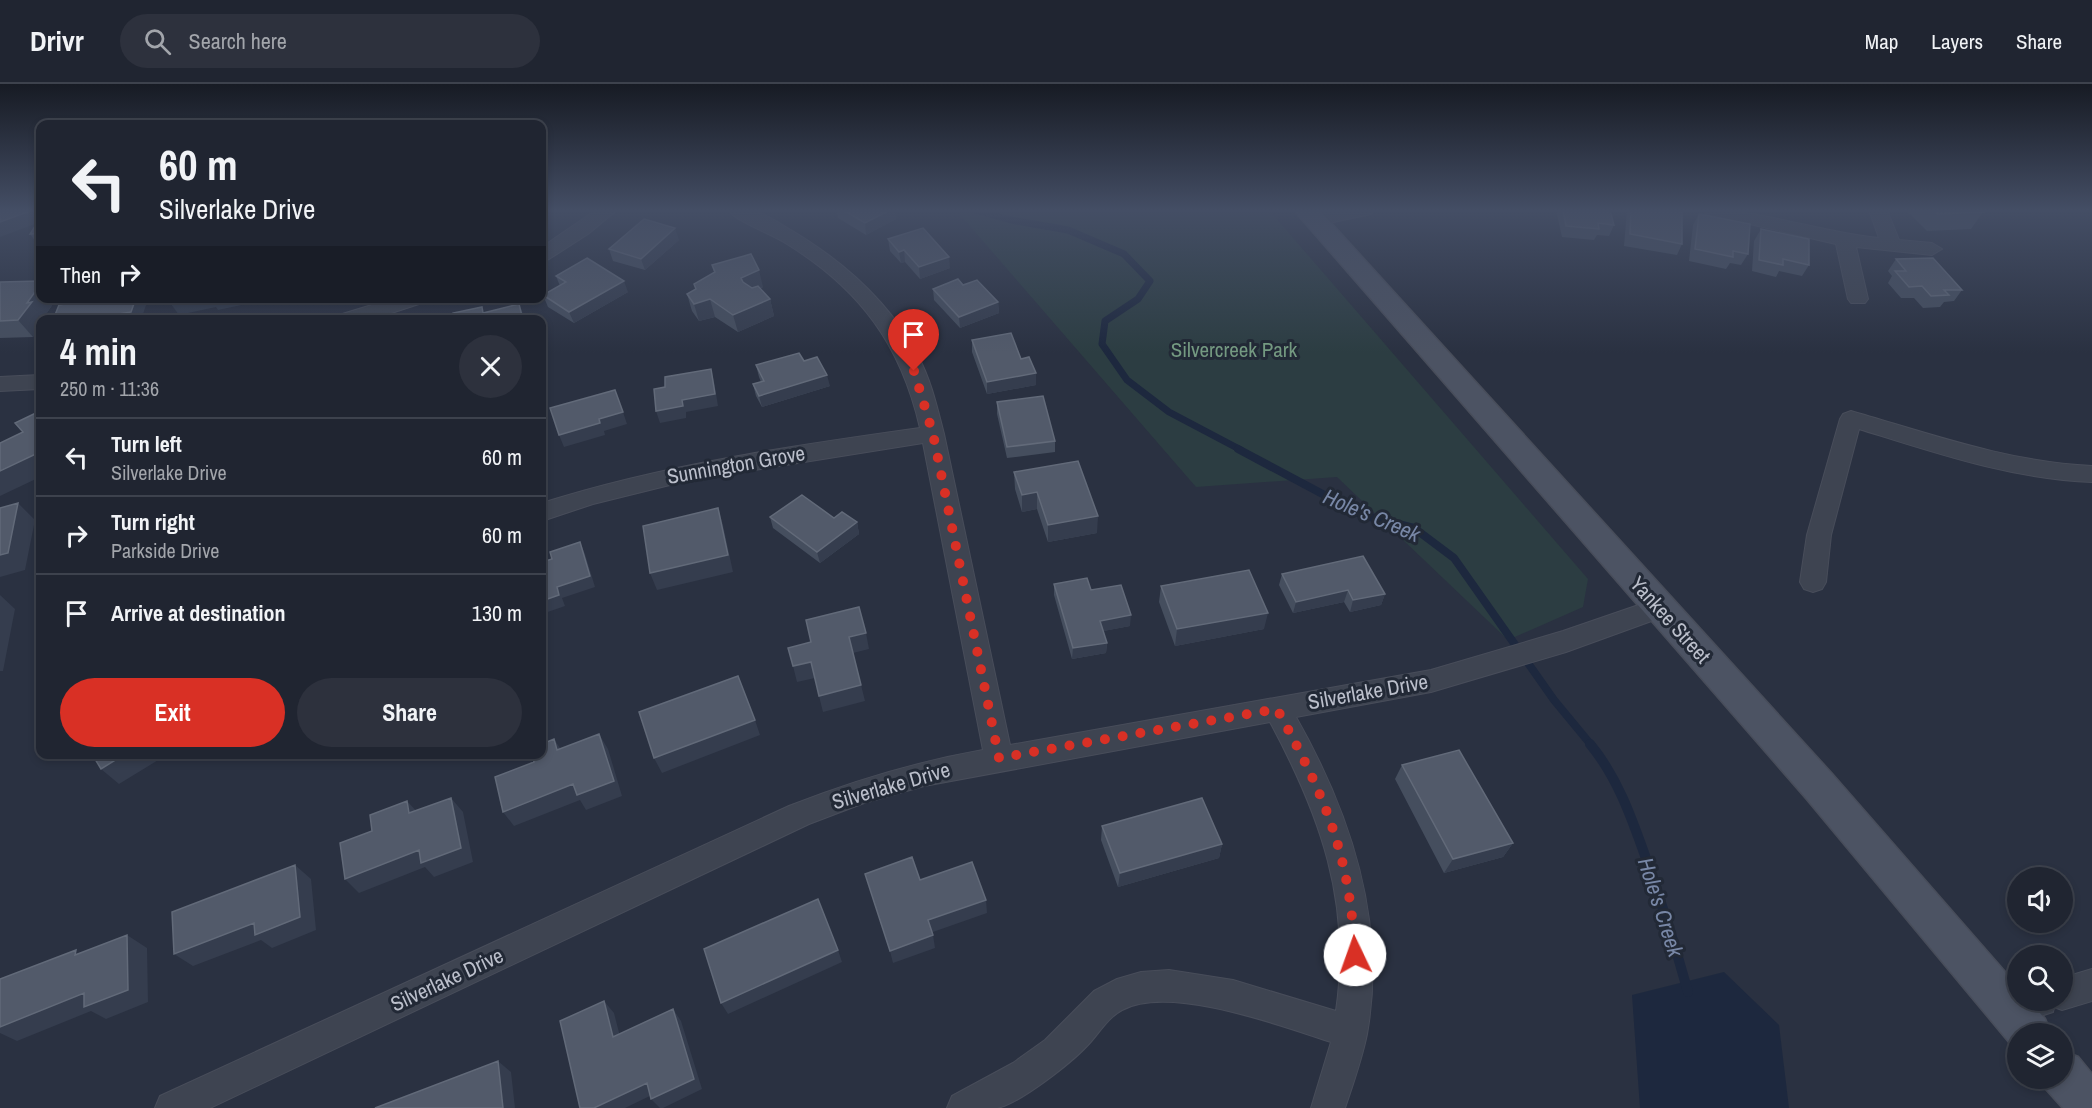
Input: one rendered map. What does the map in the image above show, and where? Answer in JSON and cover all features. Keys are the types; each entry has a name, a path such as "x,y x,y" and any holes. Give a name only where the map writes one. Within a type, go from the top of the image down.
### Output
{"street":[{"path":"821,258 871,304 907,357 920,385 933,434 999,758"},
{"name":"Yankee Street","path":"1348,258 1659,608 2027,1014"},
{"path":"1849,258 1858,299"},
{"path":"363,315 402,303"},
{"path":"0,384 36,382"},
{"path":"1813,582 1819,535 1851,419 2021,466 2092,474"},
{"name":"Sunnington Grove","path":"546,511 649,481 751,460 933,434"},
{"name":"Silverlake Drive","path":"172,1108 800,815 862,791 924,773 999,758 1431,681 1556,644 1659,608"},
{"path":"1277,709 1324,801 1343,857 1353,909 1356,979 1351,1032 1339,1081 1328,1108"},
{"path":"964,1108 1042,1063 1078,1032 1095,1010 1115,995 1139,987 1165,985 1212,992 1351,1032"},
{"path":"2073,991 2092,985"},
{"path":"2073,1086 2092,1108"}],"green space":[{"name":"Silvercreek Park","path":"997,258 1310,258 1588,579 1583,607 1508,640 1337,477 1196,487"}],"water":[{"path":"1724,972 1779,1025 1789,1108 1640,1108 1632,995"}],"building":[{"path":"587,258 624,281 569,312 546,297 546,293 566,282 556,276"},
{"path":"738,258 753,258 759,270 741,278 752,288 758,286 770,299 733,315 710,299 694,304 687,294 696,289 694,284 715,272 712,265"},
{"path":"911,258 947,258 919,267"},
{"path":"1759,258 1809,258 1809,265 1783,259 1783,265 1759,260"},
{"path":"1933,258 1962,290 1944,290 1949,295 1931,296 1922,286 1909,287 1895,271 1906,271 1896,259"},
{"path":"958,279 963,285 977,280 998,302 959,317 933,289"},
{"path":"36,281 36,291 27,303 32,302 18,320 0,321 0,282"},
{"path":"134,303 131,312 112,315 55,315 59,305"},
{"path":"519,304 522,315 453,315 453,313 482,307 483,313"},
{"path":"1011,333 1021,359 1029,357 1036,373 987,382 972,340"},
{"path":"799,353 804,361 817,357 827,375 759,396 753,384 764,381 756,365"},
{"path":"711,369 715,394 682,400 683,406 656,411 654,389 665,387 665,377"},
{"path":"615,390 623,412 599,419 600,423 559,435 550,408"},
{"path":"1043,396 1055,441 1007,447 997,402"},
{"path":"36,413 36,454 0,471 0,443 23,432 15,423"},
{"path":"1078,461 1098,516 1048,525 1037,492 1022,495 1014,472"},
{"path":"802,495 834,518 842,512 857,522 817,552 770,517"},
{"path":"18,503 8,553 0,555 0,508"},
{"path":"718,508 728,555 650,573 643,526"},
{"path":"580,542 590,576 557,587 559,595 546,600 546,561 552,559 550,552"},
{"path":"1363,556 1385,594 1353,600 1348,590 1296,602 1282,574"},
{"path":"1249,570 1268,613 1177,629 1161,586"},
{"path":"1087,578 1091,590 1121,585 1131,615 1100,621 1107,643 1073,648 1054,584"},
{"path":"859,607 866,633 849,637 861,685 819,696 811,662 793,666 788,648 811,642 806,620"},
{"path":"738,676 755,720 654,758 639,712"},
{"path":"599,734 614,781 577,795 573,784 503,812 495,777 534,762 533,759 546,759 546,742 554,739 557,750"},
{"path":"1459,750 1513,843 1453,859 1402,765"},
{"path":"95,759 117,759 101,769"},
{"path":"451,798 461,848 421,863 419,850 345,879 340,843 372,831 370,815 407,801 409,813"},
{"path":"1202,798 1222,844 1120,873 1102,826"},
{"path":"912,857 920,880 972,862 986,900 928,920 933,935 890,951 865,874"},
{"path":"295,865 300,917 255,935 254,923 174,954 172,912"},
{"path":"818,899 838,950 721,1003 704,949"},
{"path":"127,935 128,990 84,1007 84,993 0,1027 0,979 76,950 75,955"},
{"path":"604,1001 613,1037 673,1009 694,1079 651,1099 647,1083 594,1108 580,1108 560,1021"},
{"path":"498,1061 503,1108 375,1108"}],"waterway":[{"name":"Hole's Creek","path":"1128,258 1150,281 1138,299 1105,321 1102,344 1127,380 1169,412 1241,450"},
{"name":"Hole's Creek","path":"1238,449 1362,515 1414,528 1454,558 1554,700 1592,746"},
{"name":"Hole's Creek","path":"1590,744 1617,786 1631,817 1659,896 1688,992"}],"route":[{"path":"914,371 933,434 999,758 1277,709 1309,765 1328,810 1343,857 1353,909 1355,955"}]}
